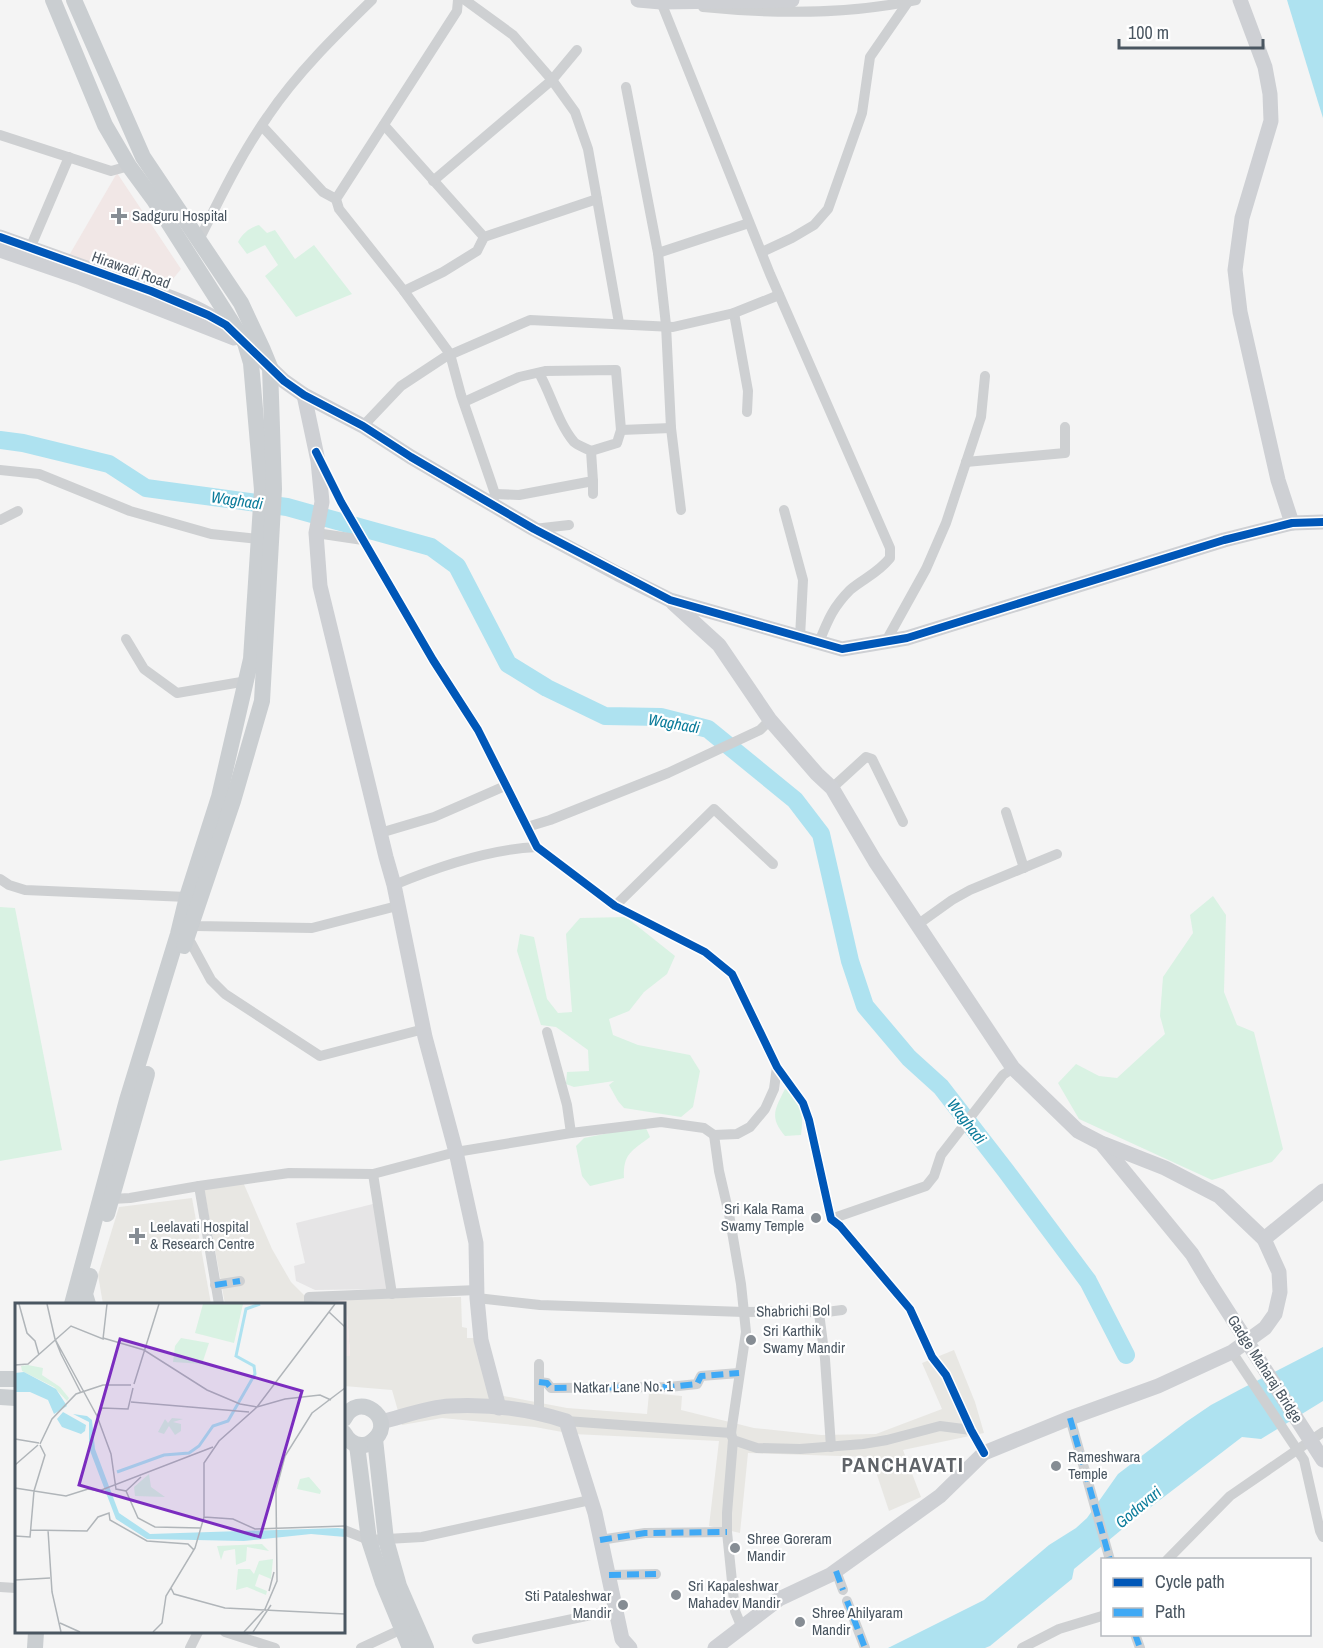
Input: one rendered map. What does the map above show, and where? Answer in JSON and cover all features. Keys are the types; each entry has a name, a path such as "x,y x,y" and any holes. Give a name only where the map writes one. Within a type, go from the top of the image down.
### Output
{"main road":[{"path":"53,0 105,125 129,166 154,200 245,343 251,363 268,490"},
{"path":"74,0 143,157 241,303 270,367 268,490 247,681 219,797 187,897 184,931 85,1294 87,1303"},
{"path":"73,1303 127,1100 184,931 233,801 262,701 263,533"},
{"path":"0,1378 15,1379"},
{"path":"0,1397 15,1398"},
{"path":"345,1414 355,1407 368,1408 378,1416 381,1422 379,1435 370,1444 357,1445 352,1443 345,1434"},
{"path":"375,1438 378,1540 383,1583 410,1648"},
{"path":"357,1445 378,1540 426,1648"},
{"path":"35,1648 36,1633"}],"street":[{"path":"199,240 222,192 268,115 323,48 372,0"},
{"path":"336,199 457,11 458,0"},
{"path":"465,0 513,35 552,80 575,112 588,149 619,324"},
{"path":"638,0 754,12 834,10 912,1"},
{"path":"661,2 792,0"},
{"path":"1240,0 1265,67 1270,94 1271,121 1242,218 1234,270 1240,312 1278,480 1292,523"},
{"path":"762,252 814,225 828,208 862,113 870,57 912,1"},
{"path":"661,2 779,295 890,548 890,558 880,570 852,589 832,611 819,642"},
{"path":"434,181 552,80 578,50"},
{"path":"626,87 658,253 666,326 671,428 681,510"},
{"path":"384,125 484,237"},
{"path":"262,126 323,192 336,199 339,209 450,354 493,499 593,481"},
{"path":"0,135 111,171 129,166"},
{"path":"0,249 28,253 69,157"},
{"path":"404,291 443,272 477,251 484,237 597,199"},
{"path":"658,253 749,223"},
{"name":"Hirawadi Road","path":"0,237 28,253 166,296 226,325 284,381 304,395 363,426 411,457 493,499 534,529 670,600"},
{"path":"363,426 401,386 450,354 530,320 673,327 734,314 779,295"},
{"path":"734,314 748,391 747,412"},
{"path":"464,402 519,377 539,373 616,370 621,430 617,443 591,451 575,443 560,418 539,373"},
{"path":"885,643 926,569 946,523 981,417 985,376"},
{"path":"304,395 316,452 322,502 316,533 320,586 394,885 424,1029 477,1243 477,1294 481,1340 499,1408"},
{"path":"966,462 1065,453 1065,427"},
{"path":"621,430 671,428"},
{"path":"591,451 593,494"},
{"path":"316,452 361,537 433,660 478,730 537,847 615,906 705,952 732,974 777,1068 803,1103 809,1120 831,1219 840,1226 910,1309 932,1357 946,1375 984,1453"},
{"path":"0,470 39,474 130,511 211,534 263,533"},
{"path":"784,510 803,580 800,637"},
{"path":"0,520 18,512"},
{"path":"670,600 842,649 885,643 1224,540 1292,523 1323,522"},
{"path":"534,529 569,525"},
{"path":"316,533 361,537"},
{"path":"670,600 719,645 765,725 832,788 875,861 1013,1068 1078,1131 1101,1143 1165,1168 1219,1196 1264,1239 1279,1272 1280,1292 1275,1314 1265,1328 1232,1352 1158,1386 984,1453 940,1496 836,1571 779,1599 715,1648"},
{"path":"126,639 144,669 177,693 247,681"},
{"path":"527,827 668,773 765,725"},
{"path":"832,788 866,757 872,759 903,822"},
{"path":"380,833 434,817 506,786"},
{"path":"615,906 714,809 773,864"},
{"path":"1006,812 1024,868"},
{"path":"394,885 452,864 517,848 537,847"},
{"path":"917,925 970,890 1057,854"},
{"path":"3,884 25,890 187,897"},
{"path":"397,906 312,928 184,931 211,980 225,994 320,1056 424,1029"},
{"path":"547,1032 567,1106 571,1133"},
{"path":"111,1199 289,1173 373,1174 456,1152 571,1133 661,1122 704,1128 714,1135 737,1134 750,1126 765,1109 774,1089 777,1068"},
{"path":"831,1219 926,1186 934,1176 941,1155 1003,1074 1013,1068"},
{"path":"714,1135 741,1284 746,1332 732,1436 727,1513 735,1611 742,1628"},
{"name":"Gadge Maharaj Bridge","path":"1101,1143 1192,1254 1323,1460"},
{"path":"373,1174 392,1294"},
{"path":"199,1186 219,1303"},
{"path":"1264,1239 1323,1191"},
{"path":"215,1285 240,1281"},
{"name":"Shabrichi Bol","path":"309,1303 309,1297 477,1294 540,1305 744,1312 819,1313 842,1310"},
{"path":"819,1313 825,1359 831,1447"},
{"path":"1232,1352 1304,1460 1323,1537"},
{"path":"539,1364 539,1412"},
{"name":"Natkar Lane No. 1","path":"539,1382 547,1383 551,1388 669,1387 697,1384 701,1376 740,1373"},
{"path":"381,1422 448,1406 499,1408 539,1412 566,1421 732,1436 757,1448 800,1449 887,1440 940,1426 971,1430"},
{"path":"1070,1418 1109,1558"},
{"path":"566,1421 590,1500 622,1639 630,1648"},
{"path":"1169,1558 1230,1496 1323,1432"},
{"path":"345,1530 378,1540 422,1537 590,1500"},
{"path":"600,1540 645,1533 727,1532"},
{"path":"836,1571 843,1590"},
{"path":"609,1575 656,1574"},
{"path":"0,1587 15,1588"},
{"path":"848,1602 865,1648"},
{"path":"477,1639 615,1610"},
{"path":"1022,1648 1059,1629 1101,1616"},
{"path":"362,1648 402,1629"},
{"path":"190,1648 198,1633"},
{"path":"228,1633 275,1648"}],"shaded area":[{"name":"Sadguru Hospital","path":"117,173 181,269 164,290 67,259"},
{"path":"243,1182 272,1249 291,1282 305,1296 305,1303 225,1303 204,1189"},
{"path":"192,1198 211,1303 103,1303 98,1275 119,1207"},
{"path":"377,1203 390,1289 315,1290 296,1281 294,1266 305,1263 296,1223"},
{"path":"461,1297 462,1327 467,1328 467,1338 474,1338 488,1393 567,1408 647,1414 649,1393 682,1396 681,1410 754,1428 821,1435 876,1434 942,1409 922,1363 954,1350 975,1402 984,1433 903,1450 921,1497 889,1511 871,1457 748,1453 740,1533 709,1526 719,1441 573,1434 535,1427 442,1418 402,1425 392,1390 345,1386 345,1356 350,1355 346,1299"},
{"path":"346,1299 350,1356 345,1356 345,1303 314,1302"}],"green space":[{"path":"259,225 267,233 275,230 295,259 314,245 352,294 296,317 265,276 278,265 265,245 247,254 238,242 247,231"},
{"path":"1213,896 1226,915 1224,992 1237,1025 1254,1032 1283,1149 1272,1162 1212,1180 1079,1119 1058,1083 1076,1064 1099,1076 1117,1078 1165,1034 1160,1016 1163,977 1193,933 1190,915"},
{"path":"0,907 15,908 62,1150 0,1161"},
{"path":"626,917 675,956 667,974 644,992 629,1011 609,1019 613,1035 638,1045 690,1055 700,1071 693,1107 681,1117 624,1108 609,1085 614,1081 574,1087 566,1084 567,1072 589,1071 588,1050 556,1027 541,1025 517,951 520,934 534,937 547,999 558,1013 572,1012 566,934 580,918"},
{"path":"785,1089 793,1092 800,1108 801,1135 785,1136 775,1118 776,1108"},
{"path":"645,1126 650,1137 630,1153 625,1163 624,1178 590,1186 582,1176 576,1146 584,1138"}],"water":[{"path":"1287,0 1323,0 1323,118 1318,102"},
{"name":"Godavari","path":"1323,1347 1323,1401 1261,1439 1242,1437 1074,1569 1072,1579 990,1646 985,1648 888,1648 984,1600 1049,1545 1076,1528 1087,1518 1118,1474 1186,1422 1211,1405"}],"waterway":[{"name":"Waghadi","path":"0,440 23,443 109,464 146,488 287,507 431,547 457,566 508,664 547,688 605,716 661,717 708,729 795,800 821,834 850,961 865,1006 909,1058 941,1087 1006,1171 1088,1281 1126,1355"}],"marked path":[{"path":"215,1285 240,1281"},
{"path":"539,1382 547,1383 551,1388 669,1387 697,1384 701,1376 739,1373"},
{"path":"1070,1418 1109,1558"},
{"path":"600,1540 645,1533 727,1532"},
{"path":"836,1571 843,1590"},
{"path":"609,1575 656,1574"},
{"path":"847,1601 865,1648"},
{"path":"1136,1636 1140,1648"}],"cycle path":[{"path":"0,237 151,291 208,315 226,325 284,381 304,395 363,426 534,529 670,600 842,649 907,638 1224,540 1292,523 1323,522"},
{"path":"316,452 341,502 433,660 478,730 537,847 615,906 705,952 732,974 777,1067 803,1103 809,1120 831,1219 840,1226 910,1309 932,1357 946,1375 984,1453"}],"place":[{"name":"Sadguru Hospital","path":"119,216"},
{"name":"Sri Kala Rama Swamy Temple","path":"816,1218"},
{"name":"Leelavati Hospital & Research Centre","path":"137,1236"},
{"name":"Sri Karthik Swamy Mandir","path":"751,1340"},
{"name":"Rameshwara Temple","path":"1056,1466"},
{"name":"Shree Goreram Mandir","path":"735,1548"},
{"name":"Sri Kapaleshwar Mahadev Mandir","path":"676,1595"},
{"name":"Sti Pataleshwar Mandir","path":"623,1605"},
{"name":"Shree Ahilyaram Mandir","path":"800,1622"}],"district":[{"name":"PANCHAVATI","path":"903,1465"}]}
